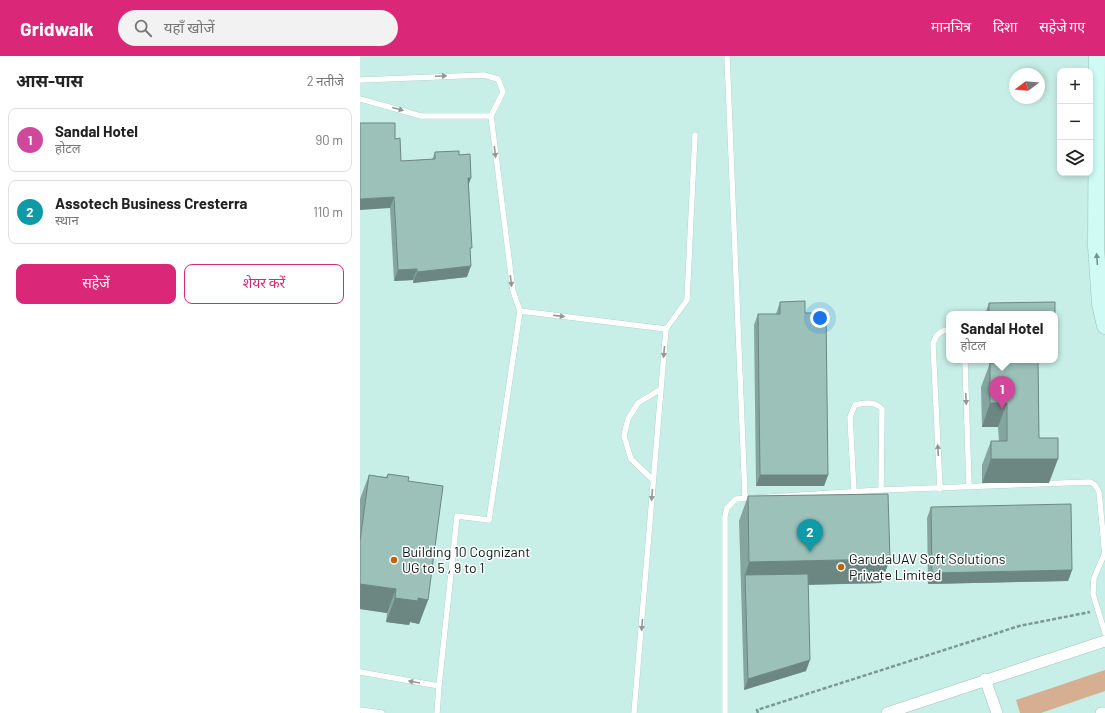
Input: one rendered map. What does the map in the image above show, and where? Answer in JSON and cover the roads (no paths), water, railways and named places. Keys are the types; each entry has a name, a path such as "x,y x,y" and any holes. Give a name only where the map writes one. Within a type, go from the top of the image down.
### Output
{"street":[{"path":"1098,56 1101,69 1105,75"},
{"path":"1098,56 1096,246 1100,304 1105,326"},
{"path":"887,713 985,679 1105,641"},
{"path":"985,679 997,713"}],"lane":[{"path":"727,56 745,497"},
{"path":"360,80 484,75 498,79 503,92 491,116 513,291 520,311 490,520 457,516 437,713"},
{"path":"360,99 421,116 491,116"},
{"path":"634,713 666,329 687,300 695,135"},
{"path":"520,311 666,329"},
{"path":"940,489 933,344 935,337 946,331"},
{"path":"965,363 969,488"},
{"path":"654,480 631,460 624,436 628,419 638,403 661,389"},
{"path":"854,492 850,417 855,405 863,402 878,404 882,409 881,490"},
{"path":"725,713 725,516 726,508 731,502 745,497 1090,482 1099,492 1105,556 1094,578 1094,594 1105,633"},
{"path":"360,672 440,686"},
{"path":"360,710 382,713"}],"place":[{"name":"Sandal Hotel","path":"1002,409"},
{"name":"Assotech Business Cresterra","path":"810,552"},
{"name":"Building 10 Cognizant UG to 5 , 9 to 1","path":"394,560"},
{"name":"GarudaUAV Soft Solutions Private Limited","path":"841,567"}]}
